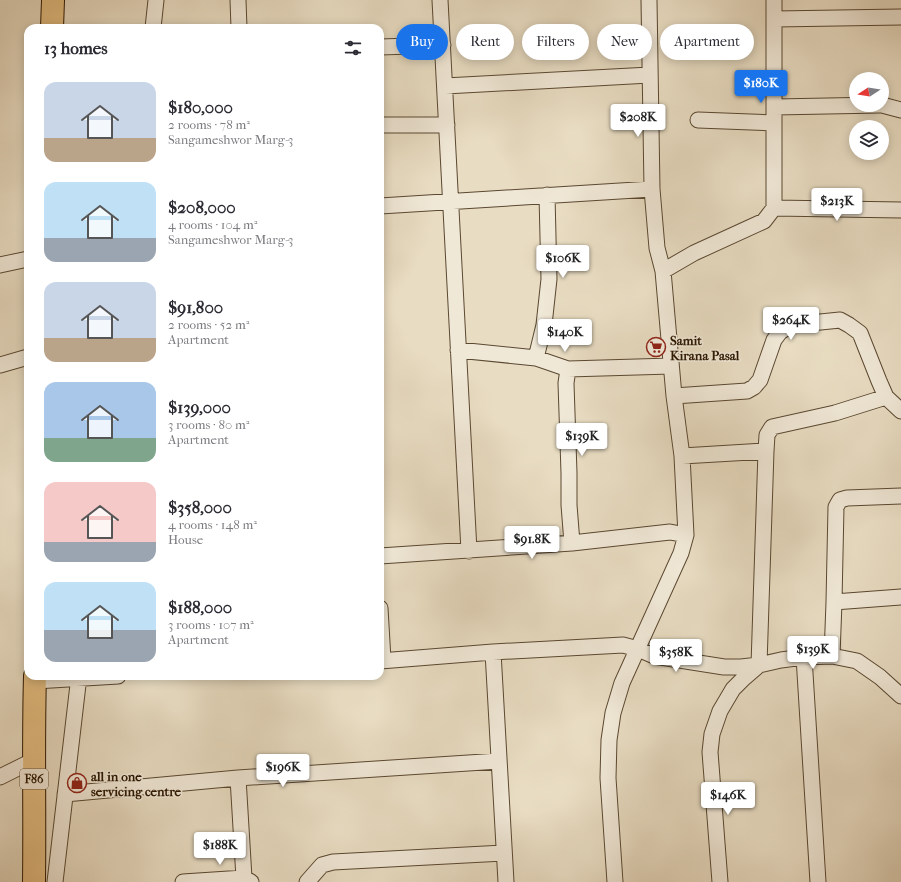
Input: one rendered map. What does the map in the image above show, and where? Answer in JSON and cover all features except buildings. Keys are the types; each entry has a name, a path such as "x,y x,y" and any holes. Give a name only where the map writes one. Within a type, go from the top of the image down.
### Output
{"main road":[{"path":"52,0 52,24"},
{"name":"F86","path":"34,882 35,680"}],"street":[{"path":"153,24 156,0"},
{"path":"238,0 239,24"},
{"path":"440,0 441,24"},
{"path":"615,882 608,778 609,740 613,713 622,683 681,553 686,535 682,456 674,396 663,271 657,248 652,189 650,0"},
{"path":"663,271 694,253 764,221 774,208 774,0"},
{"path":"774,19 901,17"},
{"path":"384,47 396,46"},
{"path":"443,60 469,551"},
{"path":"445,86 650,75"},
{"path":"774,106 849,105"},
{"path":"889,107 901,110"},
{"path":"698,120 774,123"},
{"path":"384,125 447,125"},
{"path":"384,206 652,189"},
{"path":"536,358 544,324 549,279 547,195"},
{"path":"774,208 901,210"},
{"path":"0,265 24,260"},
{"path":"674,396 747,391 754,387 760,380 774,340 780,332 791,325 840,320 849,324 860,333 886,397 901,411"},
{"path":"458,350 536,358 568,368 671,366"},
{"path":"0,364 24,358"},
{"path":"568,368 566,383 569,505 572,543"},
{"path":"720,882 710,752 712,734 720,711 733,689 759,665 767,435 772,427 835,413 886,397"},
{"path":"682,456 766,451"},
{"path":"832,656 836,507 840,500 847,498 901,496"},
{"path":"384,556 572,543 670,532 686,535"},
{"path":"834,602 901,597"},
{"path":"384,660 617,645 638,649 654,656 724,666 742,667 804,657 832,656 857,661 880,677 901,696"},
{"path":"493,652 506,882"},
{"path":"804,657 818,882"},
{"path":"55,882 79,680"},
{"path":"0,777 34,760"},
{"path":"65,794 238,778 499,761"},
{"path":"183,882 247,880 238,778"},
{"path":"307,882 322,865 333,862 504,853"}],"place":[{"name":"Samit Kirana Pasal","path":"656,347"},
{"name":"all in one servicing centre","path":"77,783"}]}
